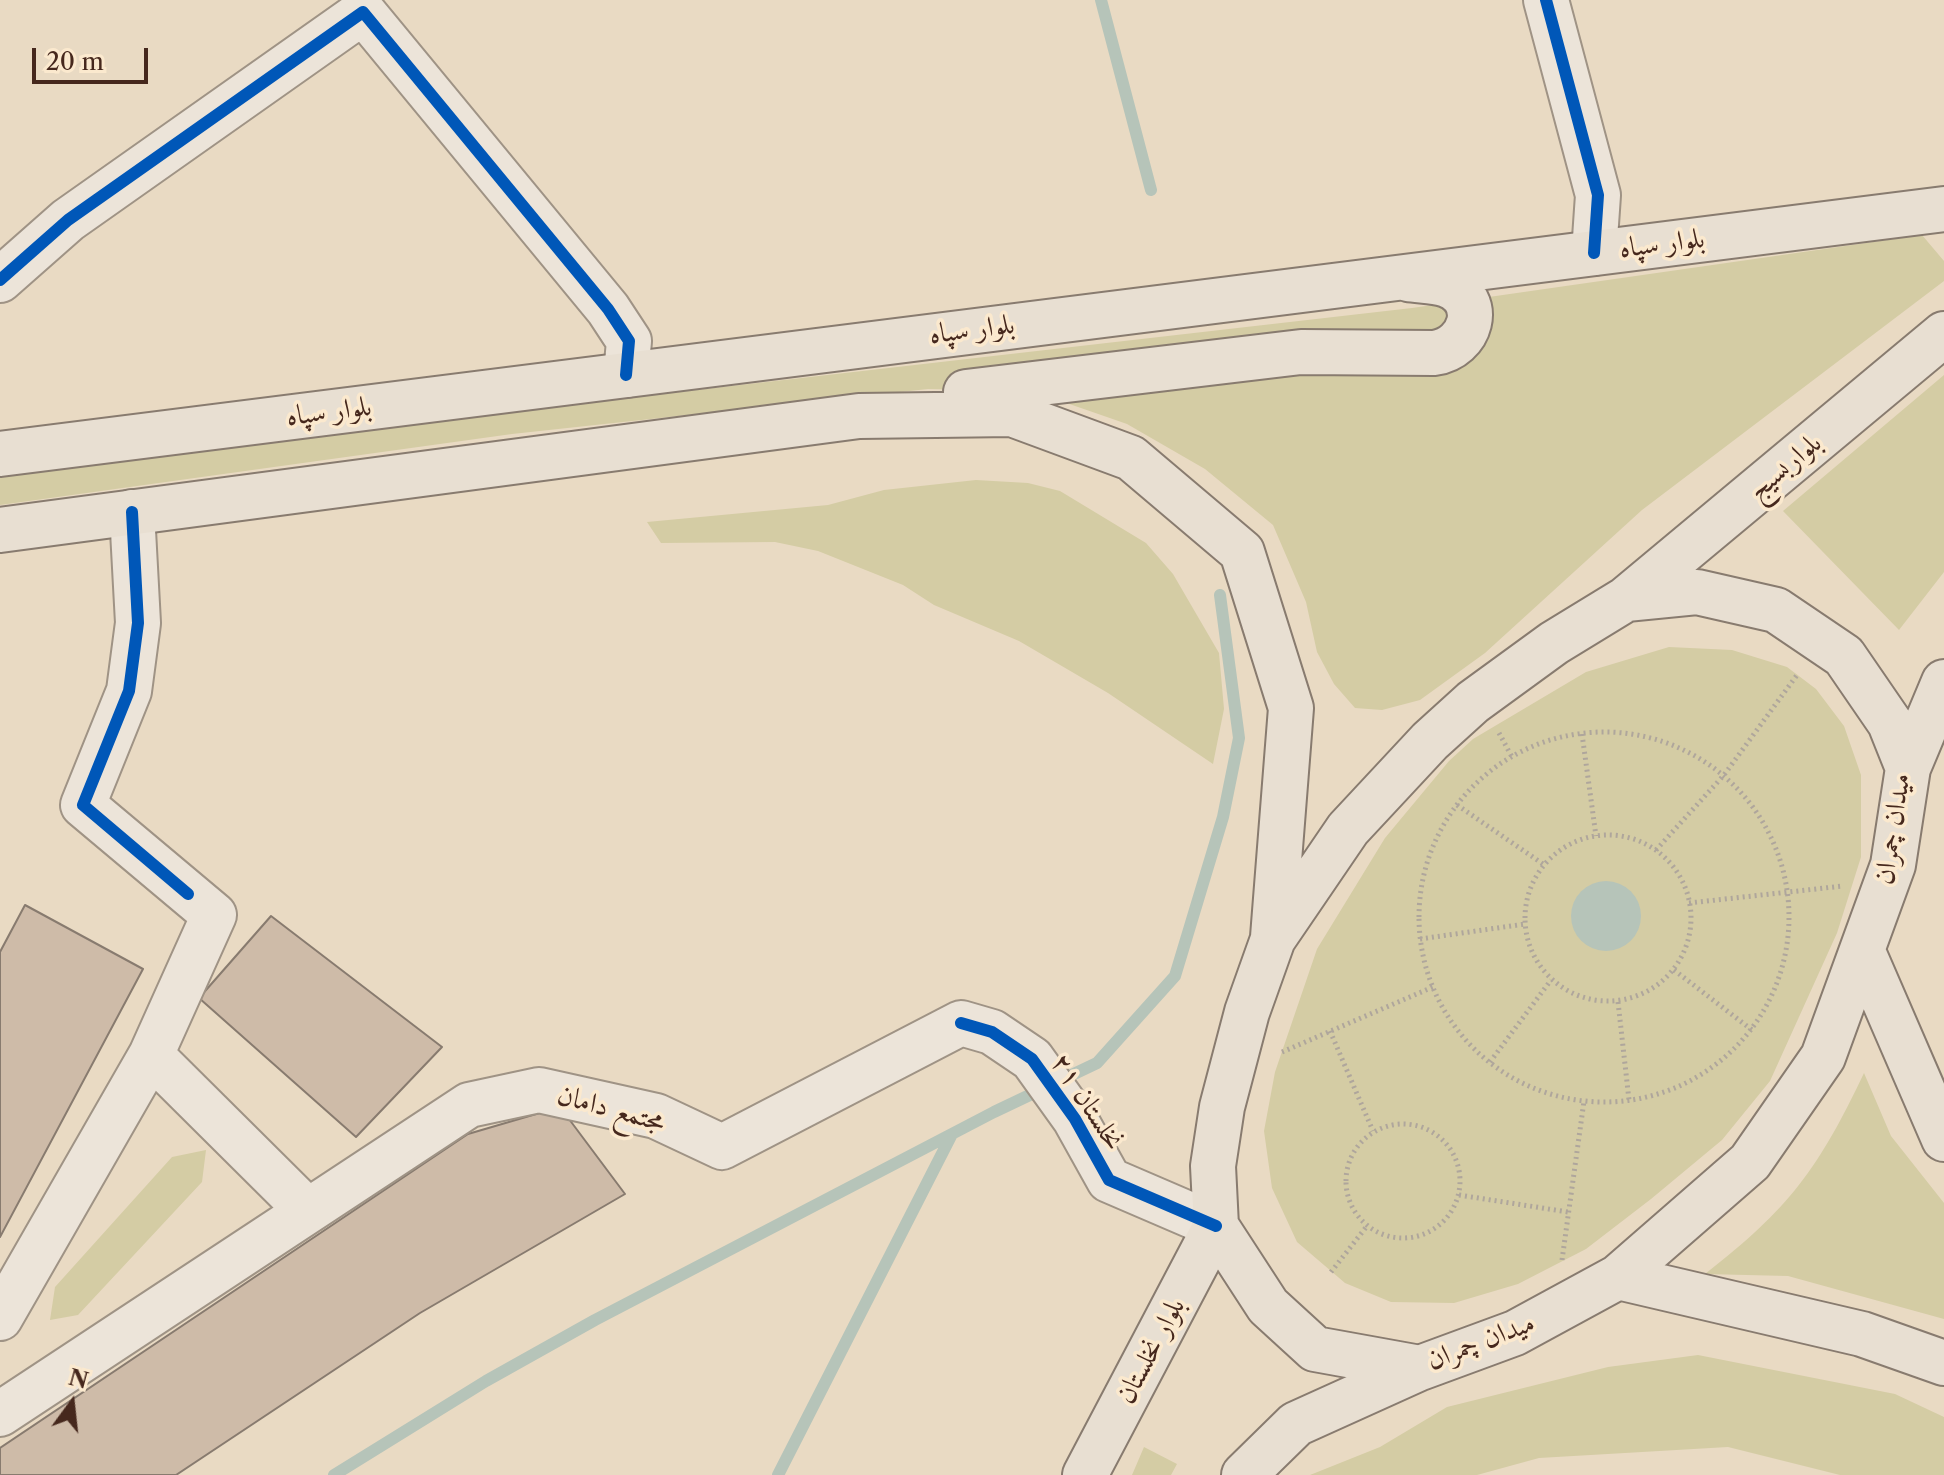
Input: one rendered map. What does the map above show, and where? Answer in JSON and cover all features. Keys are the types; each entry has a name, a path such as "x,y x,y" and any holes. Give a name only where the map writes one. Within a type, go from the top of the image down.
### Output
{"main road":[{"name":"بلوار سپاه","path":"0,454 1390,276 1944,209"},
{"path":"0,530 859,416 983,390 1301,352 1434,353 1450,349 1461,341 1469,322 1469,309 1460,294 1447,285 1390,276"},
{"name":"بلواربسیج","path":"1626,599 1944,334"},
{"path":"859,416 1012,414 1131,458 1242,552 1291,708 1273,939"},
{"name":"میدان چمران","path":"1697,592 1776,610 1844,656 1890,723 1908,768 1893,865 1823,1057 1750,1162 1618,1277 1515,1333 1420,1368 1315,1349 1268,1306 1216,1226 1213,1166 1222,1107 1247,1012 1273,939 1348,829 1430,741 1473,702 1554,643 1626,599 1697,592"},
{"path":"1908,768 1944,682"},
{"path":"1863,952 1944,1139"},
{"name":"بلوار نخلستان","path":"1085,1475 1216,1226"},
{"path":"1618,1277 1862,1334 1944,1363"},
{"path":"1244,1475 1296,1424 1420,1368"}],"street":[{"path":"1546,0 1598,195 1594,253"},
{"path":"0,280 68,220 363,12 608,309 629,341 626,375"},
{"path":"0,1318 151,1055 214,915 83,805 129,691 138,623 132,512"},
{"name":"نخلستان ۲۱","path":"961,1023 992,1032 1032,1059 1109,1180 1216,1226"},
{"name":"مجتمع دامان","path":"0,1414 469,1105 539,1090 656,1116 722,1147 961,1023"},
{"path":"151,1055 308,1211"}],"path":[{"path":"1656,850 1724,775 1797,675"},
{"path":"1609,732 1648,737 1685,750 1724,775 1752,804 1776,844 1789,889 1790,936 1779,982 1752,1030 1727,1058 1687,1084 1629,1100 1584,1101 1550,1095 1507,1075 1470,1045 1442,1008 1420,939 1419,895 1428,857 1457,805 1498,765 1532,746 1582,734 1609,732"},
{"path":"1582,734 1596,836"},
{"path":"1457,805 1543,864"},
{"path":"1613,835 1638,840 1656,850 1678,872 1689,903 1688,942 1673,969 1642,995 1618,1001 1594,1001 1571,993 1551,980 1536,961 1526,937 1524,911 1530,886 1543,864 1563,847 1596,836 1613,835"},
{"path":"1689,903 1789,889 1852,885"},
{"path":"1420,939 1525,924"},
{"path":"1673,969 1752,1030"},
{"path":"1490,1062 1551,980"},
{"path":"1282,1052 1433,987"},
{"path":"1618,1001 1629,1100"},
{"path":"1330,1031 1373,1131"},
{"path":"1562,1261 1584,1101"},
{"path":"1391,1124 1411,1124 1430,1131 1446,1143 1456,1158 1460,1176 1459,1195 1452,1212 1440,1226 1423,1235 1405,1239 1387,1237 1357,1217 1348,1200 1344,1181 1353,1152 1373,1131 1391,1124"},
{"path":"1459,1195 1568,1212"},
{"path":"1331,1272 1367,1225"}],"shaded area":[{"path":"1922,235 1944,261 1944,281 1642,510 1485,653 1420,700 1382,710 1355,708 1334,684 1317,652 1306,602 1273,525 1205,469 1127,424 1032,391 928,389 512,434 0,505 0,475 304,435 1412,308"},
{"path":"1944,375 1944,572 1899,630 1783,511"},
{"path":"976,480 1028,483 1060,491 1146,543 1173,574 1219,653 1224,709 1213,764 1108,693 1019,641 934,605 903,585 818,551 775,542 661,543 647,522 828,505 884,490"},
{"path":"1669,647 1732,650 1787,667 1816,689 1844,726 1861,775 1861,857 1837,933 1770,1081 1722,1140 1651,1199 1586,1249 1518,1284 1454,1303 1391,1302 1345,1283 1297,1242 1272,1188 1264,1131 1275,1072 1317,949 1385,838 1449,761 1473,739 1586,672"},
{"path":"1606,881 1631,891 1641,916 1631,941 1606,951 1581,941 1571,916 1581,891"},
{"path":"1864,1073 1891,1136 1944,1203 1944,1319 1788,1276 1705,1274 1759,1229 1799,1185 1832,1135"},
{"path":"206,1150 202,1182 78,1315 50,1320 55,1287 172,1157"},
{"path":"1698,1355 1895,1394 1944,1417 1944,1475 1840,1475 1728,1447 1539,1458 1477,1475 1310,1475 1380,1447 1447,1407 1608,1367"},
{"path":"1144,1447 1177,1464 1171,1475 1132,1475"}],"building":[{"path":"25,905 143,969 0,1237 0,952"},
{"path":"271,916 442,1047 356,1137 199,998"},
{"path":"560,1107 625,1194 420,1313 176,1475 0,1475 0,1448 468,1134"}],"waterway":[{"path":"1101,0 1151,190"},
{"path":"334,1475 486,1381 595,1320 994,1112 1097,1063 1175,976 1223,817 1239,738 1220,595"},
{"path":"778,1475 951,1136"}],"cycle path":[{"path":"1546,0 1598,195 1594,253"},
{"path":"0,280 68,220 363,12 608,309 629,341 626,375"},
{"path":"132,512 138,623 129,691 83,805 188,894"},
{"path":"961,1023 992,1032 1032,1059 1075,1119 1109,1180 1216,1226"}]}
